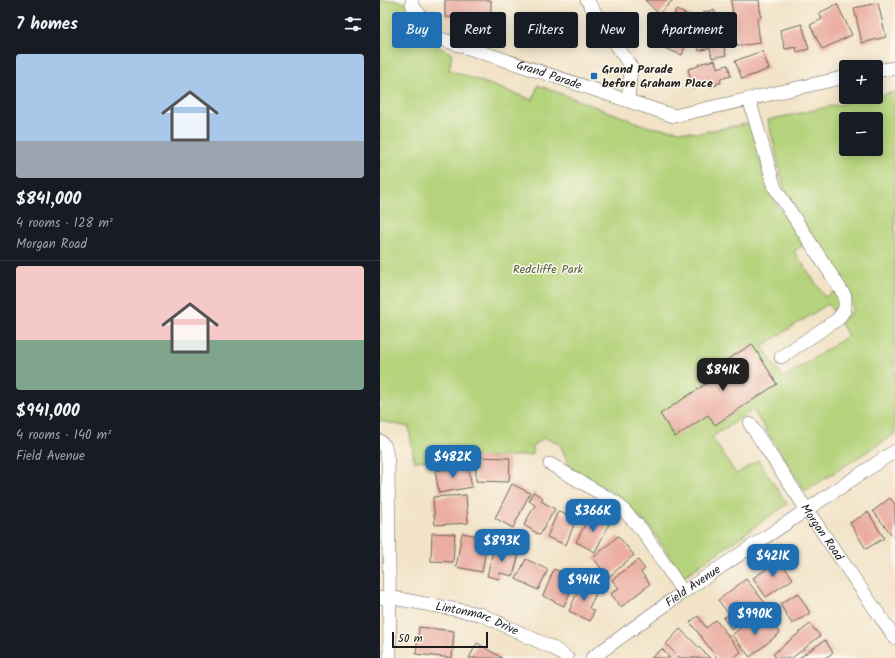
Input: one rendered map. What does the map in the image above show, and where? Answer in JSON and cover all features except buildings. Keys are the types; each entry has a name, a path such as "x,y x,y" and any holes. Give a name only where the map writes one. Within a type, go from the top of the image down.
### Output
{"street":[{"name":"Grand Parade","path":"412,0 412,5 438,38 674,116 839,79"},
{"path":"587,0 631,67 628,100"},
{"path":"883,70 895,68"},
{"path":"749,99 775,188 845,296 845,309 838,319 781,357"},
{"name":"Morgan Road","path":"750,424 895,638"},
{"path":"380,441 385,446 388,462 384,598 390,658"},
{"name":"Field Avenue","path":"592,658 683,592 895,450"},
{"path":"550,464 617,503 642,530 683,592"},
{"name":"Lintonmarc Drive","path":"384,598 480,614 555,649 567,658"}],"green space":[{"name":"Redcliffe Park","path":"380,0 396,0 412,5 413,12 392,12 392,48 441,48 452,54 449,70 533,100 538,85 649,127 698,133 751,123 767,188 803,245 794,251 825,297 835,291 841,305 835,314 828,304 762,346 783,378 848,336 840,322 853,310 850,293 785,192 768,120 841,104 883,104 883,95 895,92 895,434 805,491 753,410 712,437 736,474 758,460 787,504 683,577 650,527 611,491 571,470 560,444 544,438 533,446 532,455 414,461 409,427 380,421"}],"place":[{"name":"Grand Parade before Graham Place","path":"594,76"}]}
